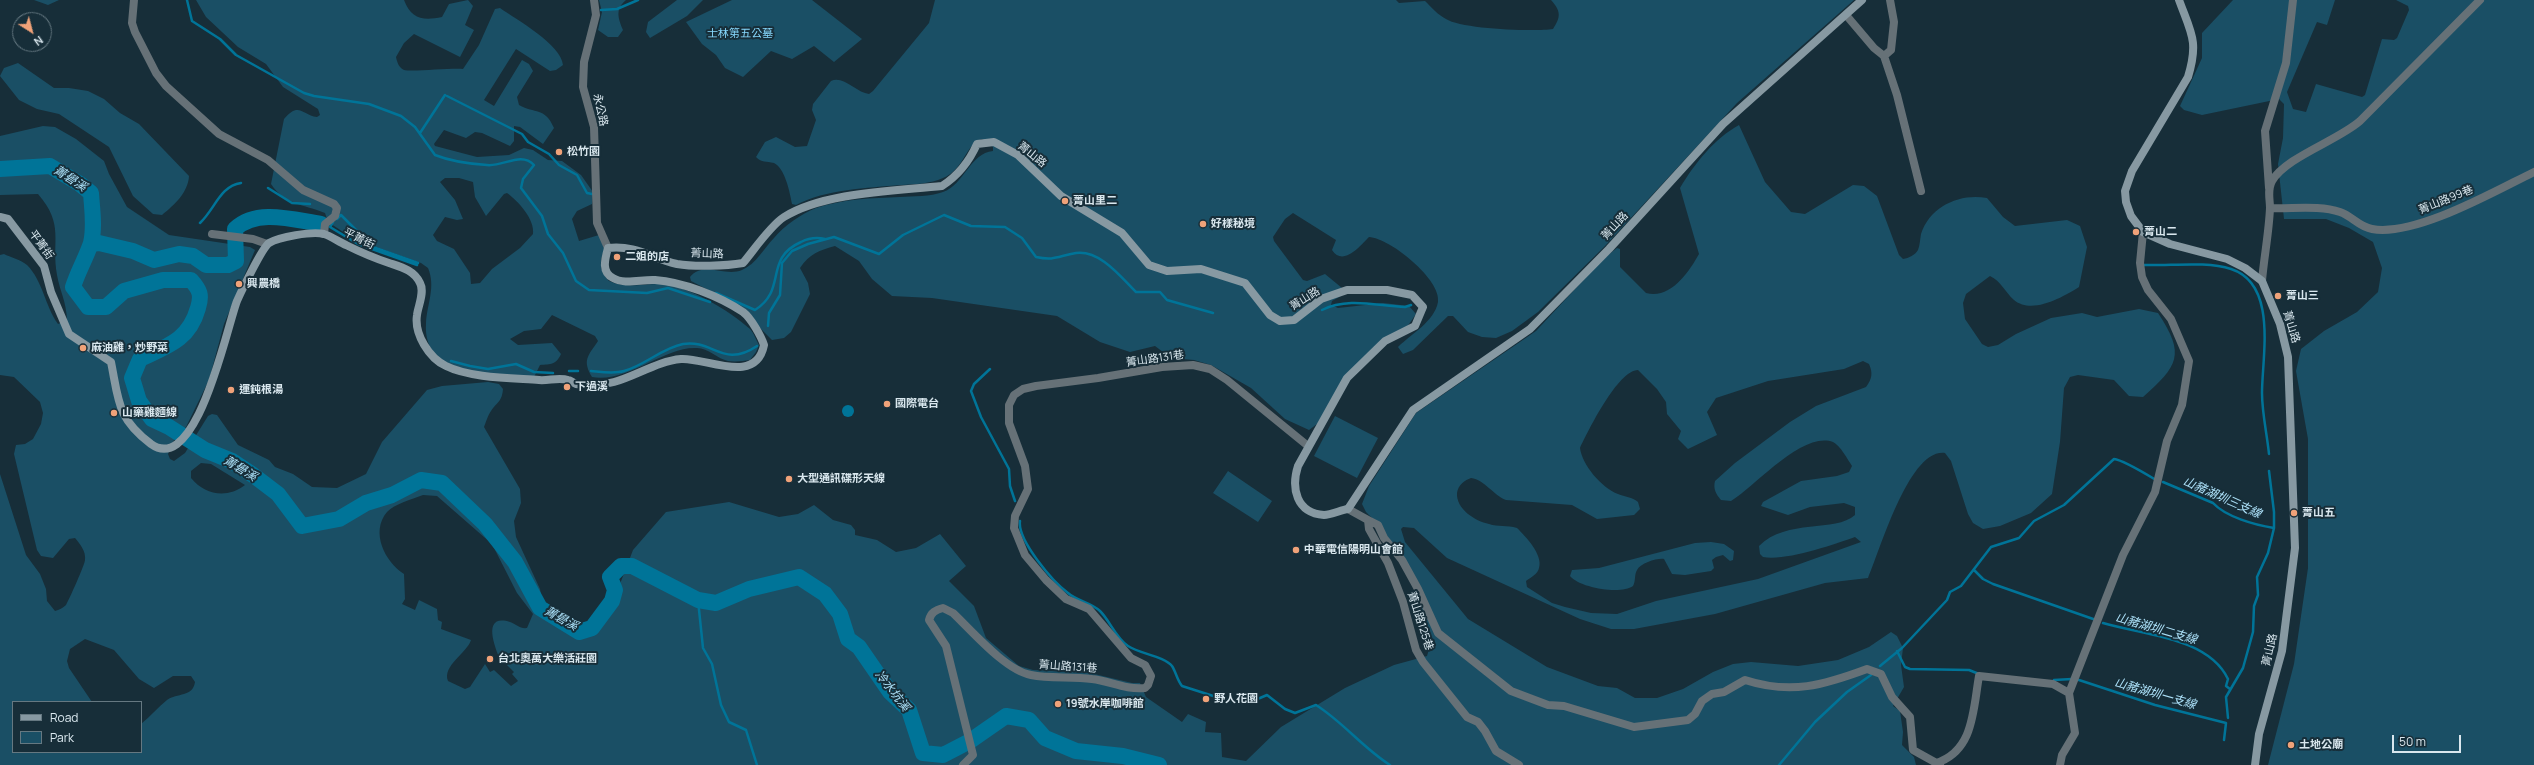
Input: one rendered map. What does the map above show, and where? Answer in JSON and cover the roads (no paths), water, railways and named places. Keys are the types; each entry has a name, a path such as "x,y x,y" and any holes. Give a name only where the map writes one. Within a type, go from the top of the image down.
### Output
{"street":[{"path":"134,0 132,23 135,32 156,73 166,86 219,134 268,160 303,190 334,204 336,208 335,216 325,224 324,234 282,238 267,244 253,239 212,234"},
{"name":"永公路","path":"594,0 596,15 584,62 583,87 594,127 596,223 608,248"},
{"name":"菁山路","path":"608,248 625,246 678,264 720,266 743,263 783,218 807,206 835,197 942,186 956,177 970,159 977,144 994,142 1018,155 1061,196 1122,233 1149,266 1167,271 1201,269 1244,283 1270,315 1280,321 1294,320 1321,299 1347,290 1387,290 1412,295 1423,307 1415,326 1385,341 1347,378 1298,466 1293,482 1298,499 1307,510 1324,515 1348,509 1359,496 1413,410 1530,329 1614,244 1723,124 1840,18 1846,15 1862,0"},
{"path":"1884,56 1891,50 1894,22 1890,0"},
{"name":"菁山路","path":"2179,0 2195,44 2193,61 2188,77 2132,171 2125,191 2126,202 2131,216 2143,232 2170,244 2227,259 2245,268 2262,281 2280,324 2288,357 2295,548 2282,650 2259,734 2255,765"},
{"path":"2262,281 2270,208 2265,131 2286,63 2293,0"},
{"path":"2269,188 2281,171 2310,151 2349,131 2480,0"},
{"path":"1846,15 1874,48 1884,56 1897,95 1921,191"},
{"name":"菁山路99巷","path":"2270,208 2330,210 2341,212 2357,224 2372,230 2394,230 2436,218 2534,172"},
{"name":"平菁街","path":"0,217 8,219 44,266 51,292 69,334 111,362 124,417 135,431 155,446 167,449 177,445 189,430 204,406 237,302 267,244"},
{"path":"2060,765 2062,755 2075,733 2069,693 2123,555 2155,492 2167,441 2182,405 2189,361 2171,319 2157,305 2142,277 2140,263 2143,232"},
{"name":"平菁街","path":"324,234 371,258 412,272 420,283 422,289 417,316 420,336 426,347 444,366 484,375 541,380 567,380 575,384 613,382 680,359 728,367 751,364 763,351 762,340 744,313 686,284 654,280 620,281 612,278 607,273 604,262 608,248"},
{"name":"菁山路131巷","path":"962,765 973,755 968,732 952,679 946,646 929,620 930,615 937,610 943,608 953,613 1002,659 1016,670 1030,675 1105,680 1126,689 1145,688 1150,680 1150,671 1145,665 1131,658 1122,650 1098,618 1089,609 1066,599 1046,580 1025,555 1014,528 1014,516 1028,489 1025,466 1009,423 1009,406 1014,395 1023,389 1036,386 1112,376 1162,367 1193,365 1210,369 1227,380 1308,446"},
{"path":"1348,509 1378,525 1384,538 1402,560 1418,589 1438,633 1511,691 1548,704 1564,706 1634,727 1688,720 1695,714 1702,701 1712,694 1724,692 1745,680 1764,686 1800,688 1834,682 1867,669 1881,674 1892,698 1910,717 1913,750 1938,764 1962,747 1970,730 1979,676 2054,684 2069,693"},
{"name":"菁山路125巷","path":"1368,520 1369,530 1385,558 1403,602 1416,650 1423,662 1467,717 1478,722 1485,731 1496,751 1519,765"}],"waterway":[{"path":"187,0 192,21 220,39 236,55 304,93 314,96 369,104 401,116 415,127 435,155 461,162 487,165 499,164 518,159 529,161 534,165 523,179 521,188 542,216 548,234 563,253 576,281 589,290 647,293 668,288 710,302"},
{"path":"601,10 617,9 638,0"},
{"path":"420,133 445,95"},
{"path":"447,96 522,134 528,142 549,154 559,165 577,175 587,193 592,194"},
{"name":"菁礐溪","path":"0,169 50,166 80,184 91,193 93,218 91,243 73,287 88,307 106,307 124,291 163,280 191,280 200,296 194,319 189,328 176,341 140,359 132,378 139,401 152,419 169,427 205,450 232,461 278,494 302,526 339,519 366,503 392,495 421,480 442,483 485,524 515,562 540,608 579,632 592,628 612,601 615,590 610,577 621,566 632,566 698,600 716,603 749,589 799,577 825,594 840,614 848,639 859,647 890,692 909,710 923,753 943,755 970,741 1006,716 1029,720 1045,738 1076,751 1123,756 1159,765"},
{"path":"200,223 223,193 234,185 241,183"},
{"path":"268,188 292,203 310,204"},
{"path":"337,219 341,215 373,247 418,263"},
{"path":"768,326 769,313 780,295 782,263 792,251 808,244 834,237 879,254 903,235 944,215 971,226 1005,227 1022,238 1036,257 1052,258 1076,253 1085,253 1109,265 1136,292 1160,292 1167,300 1213,313"},
{"path":"91,244 99,243 133,251 154,260 179,254 193,256 206,265 228,265 236,261 235,229 244,223 254,219 276,217 321,224"},
{"path":"333,222 330,227 358,244 417,265"},
{"path":"716,293 755,310 765,302 771,293 778,265 782,257 789,249 807,240 816,238 825,239"},
{"path":"2143,265 2200,264 2231,269 2246,277 2256,290 2261,305 2264,323 2265,342 2262,401 2269,454"},
{"path":"1322,310 1332,306 1352,303 1405,307 1411,305"},
{"path":"591,371 612,373 631,369 668,349 683,344 702,345 718,352 735,355 757,346"},
{"path":"451,361 488,369 516,364 534,372 553,373"},
{"path":"990,369 974,384 971,391 981,417 1009,469 1010,486 1015,501"},
{"path":"569,371 578,371"},
{"path":"1880,666 1902,648 1947,600 1950,592 1961,586 1991,547 2019,538 2034,521 2064,505 2114,459 2129,465 2156,480"},
{"path":"2228,718 2226,697 2243,668 2253,632 2254,606 2258,595 2257,577 2268,553 2274,528 2274,512 2269,471"},
{"name":"山豬湖圳三支線","path":"2163,482 2213,503 2233,516 2258,525 2274,528"},
{"path":"1020,521 1024,539 1037,560 1054,580 1072,596 1100,611 1120,639 1128,646 1158,657 1172,666 1182,686 1229,701 1253,701 1267,695 1285,709 1295,713 1316,705 1390,765"},
{"path":"1974,570 1983,579 1993,584 2096,620"},
{"path":"698,600 703,648 712,664 721,705 729,722 746,730 757,765"},
{"name":"山豬湖圳二支線","path":"2103,623 2173,640 2206,654 2219,665 2228,679 2226,686 2230,689"},
{"path":"1897,651 1905,667 1910,669 1969,670 1979,674"},
{"path":"1779,765 1815,722 1847,692 1871,675"},
{"path":"2054,680 2072,679"},
{"name":"山豬湖圳一支線","path":"2079,680 2155,705 2226,723 2224,740"}],"place":[{"name":"松竹園","path":"559,152"},
{"name":"菁山里二","path":"1065,201"},
{"name":"好樣秘境","path":"1203,224"},
{"name":"菁山二","path":"2136,232"},
{"name":"二姐的店","path":"617,257"},
{"name":"興農橋","path":"239,284"},
{"name":"菁山三","path":"2278,296"},
{"name":"麻油雞，炒野菜","path":"83,348"},
{"name":"下過溪","path":"567,387"},
{"name":"運鈍根湯","path":"231,390"},
{"name":"國際電台","path":"887,404"},
{"name":"山藥雞麵線","path":"114,413"},
{"name":"大型通訊碟形天線","path":"789,479"},
{"name":"菁山五","path":"2294,513"},
{"name":"中華電信陽明山會館","path":"1296,550"},
{"name":"台北奧萬大樂活莊園","path":"490,659"},
{"name":"野人花園","path":"1206,699"},
{"name":"19號水岸咖啡館","path":"1058,704"},
{"name":"土地公廟","path":"2291,745"}],"park label":[{"name":"士林第五公墓","path":"740,34"}],"water label":[{"name":"冷水坑溪","path":"892,691"}]}
